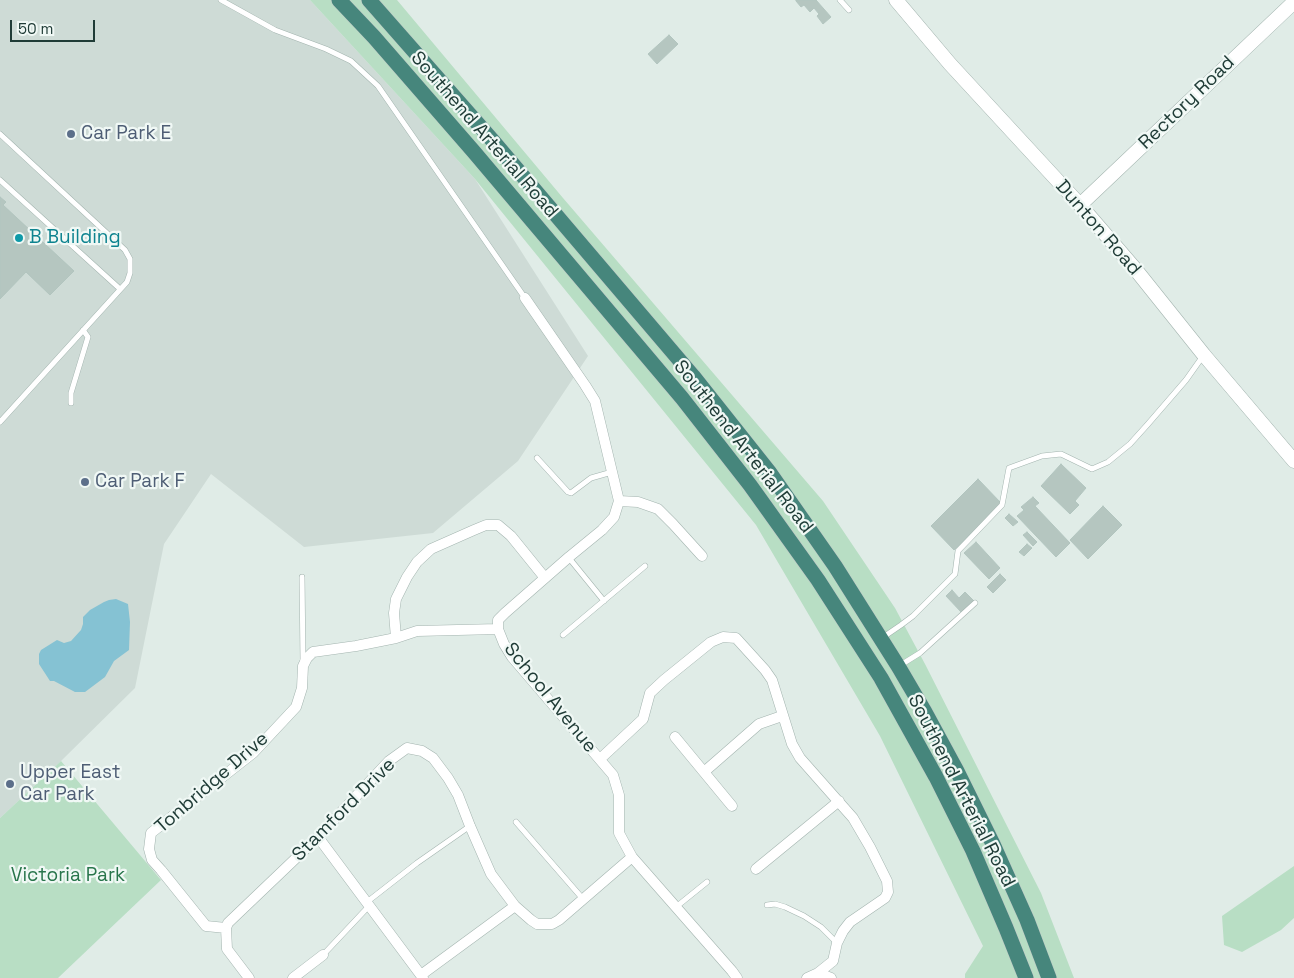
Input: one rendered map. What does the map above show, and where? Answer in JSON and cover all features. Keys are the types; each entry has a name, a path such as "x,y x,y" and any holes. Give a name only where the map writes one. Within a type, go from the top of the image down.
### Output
{"highway":[{"name":"Southend Arterial Road","path":"339,0 374,37 474,152 682,398 750,484 818,580 881,678 936,777 973,852 1026,978"},
{"name":"Southend Arterial Road","path":"369,0 493,141 692,376 775,481 835,566 898,666 957,771 993,844 1027,920 1049,978"}],"street":[{"name":"Dunton Road","path":"896,0 950,64 1080,205 1294,461"},
{"name":"Rectory Road","path":"1080,205 1294,2"},
{"path":"525,298 595,401 619,501 638,502 658,510 702,556"},
{"name":"School Avenue","path":"619,501 614,517 602,530 498,620 498,629 512,657 614,775 619,795 619,833 632,857 737,978"},
{"path":"396,638 394,613 396,599 417,562 431,549 486,525 498,525 511,536 545,578"},
{"path":"303,666 312,652 356,646 396,638 417,631 498,629"},
{"path":"600,759 643,719 650,694 664,680 711,642 723,637 736,638 772,680 792,744 800,758 853,818 870,846 887,881 888,892 885,898 850,922 837,943 833,961 818,973 807,978"},
{"name":"Tonbridge Drive","path":"226,928 206,926 152,860 149,849 151,834 252,753 296,707 302,688 303,666"},
{"path":"704,772 759,724 782,716"},
{"path":"675,737 732,806"},
{"name":"Stamford Drive","path":"226,928 228,923 315,840 390,761 407,748 422,751 433,758 458,795 491,874 516,906 538,924 552,924 564,916 632,857"},
{"path":"756,869 839,801"},
{"path":"315,840 321,841 422,976 516,906"},
{"path":"226,928 227,949 249,978"},
{"path":"293,978 323,955"},
{"path":"818,973 831,978"}],"lane":[{"path":"221,0 275,30 326,49 351,61 378,86 525,298"},
{"path":"840,0 849,10"},
{"path":"0,134 125,250 130,259 130,273 127,282 0,422"},
{"path":"0,180 120,289"},
{"path":"71,403 71,393 88,337 83,330"},
{"path":"881,638 913,616 955,574 958,552 1002,505 1009,468 1042,456 1061,454 1092,469 1108,462 1130,444 1148,424 1186,380 1204,355"},
{"path":"537,458 571,493 591,478 612,472"},
{"path":"569,557 604,601"},
{"path":"563,635 645,566"},
{"path":"302,577 303,666"},
{"path":"898,666 920,653 975,603"},
{"path":"516,822 584,899"},
{"path":"323,955 368,904 417,863 470,826"},
{"path":"676,907 707,882"},
{"path":"767,905 774,904 786,907 804,916 821,926 837,943"}],"shaded area":[{"path":"0,0 310,0 475,179 588,356 518,461 433,533 304,547 211,474 164,544 135,688 0,818"}],"green space":[{"path":"310,0 397,0 563,198 823,501 895,608 925,664 1041,893 1074,978 965,978 965,974 983,946 880,736 756,525 475,179"},
{"name":"Victoria Park","path":"61,761 161,880 58,978 0,978 0,818"},
{"path":"1294,866 1294,918 1281,930 1242,952 1224,945 1222,916"}],"water":[{"path":"116,599 128,604 130,622 129,650 114,661 105,677 85,692 75,692 54,681 50,681 39,664 41,650 57,640 64,643 71,641 81,630 83,617 90,610 104,602"}],"building":[{"path":"796,0 816,0 831,17 823,24 814,8 810,12 804,5 801,7"},
{"path":"669,35 678,44 657,64 648,54"},
{"name":"B Building","path":"0,197 6,202 3,205 74,271 50,295 26,272 0,299"},
{"path":"1061,464 1086,488 1075,501 1079,505 1070,514 1041,486"},
{"path":"978,479 1001,503 954,550 931,526"},
{"path":"1033,497 1039,503 1035,506 1070,543 1056,557 1017,516 1024,510 1021,507"},
{"path":"1103,506 1122,525 1088,559 1070,540"},
{"path":"1009,514 1018,522 1013,526 1005,518"},
{"path":"1027,532 1037,542 1033,546 1023,535"},
{"path":"976,542 1000,568 989,579 964,553"},
{"path":"1027,544 1032,548 1024,556 1019,552"},
{"path":"1000,574 1006,580 993,593 987,587"},
{"path":"952,590 959,598 965,592 974,601 962,613 946,596"}],"place":[{"name":"Car Park E","path":"71,134"},
{"name":"B Building","path":"19,238"},
{"name":"Car Park F","path":"85,482"},
{"name":"Upper East Car Park","path":"10,784"}]}
